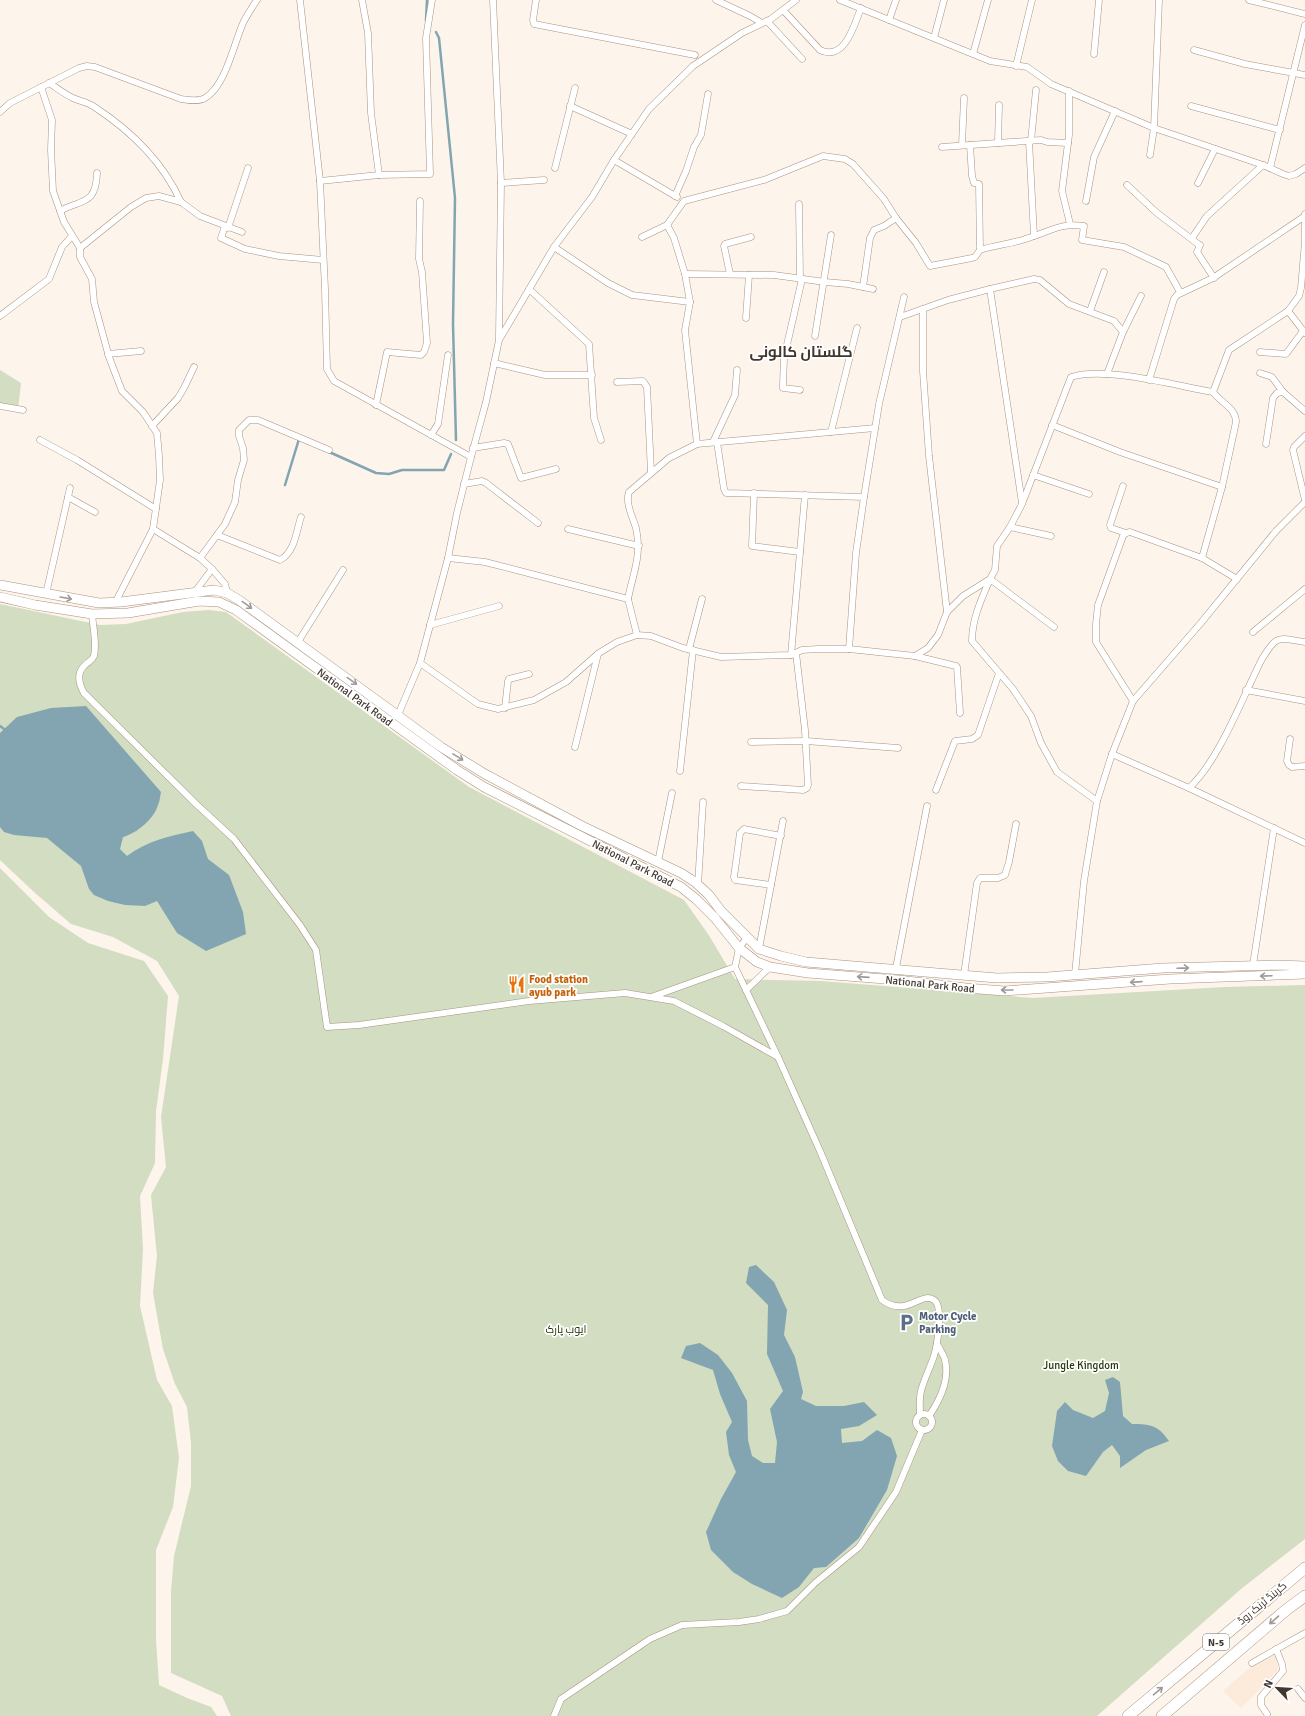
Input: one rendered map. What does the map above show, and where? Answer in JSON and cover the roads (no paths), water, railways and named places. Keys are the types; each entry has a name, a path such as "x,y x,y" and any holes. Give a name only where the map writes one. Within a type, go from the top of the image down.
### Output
{"highway":[{"name":"گرینڈ ٹرنک روڈ","path":"1128,1716 1305,1568"},
{"name":"گرینڈ ٹرنک روڈ","path":"1162,1716 1286,1610 1305,1596"}],"main road":[{"path":"0,586 99,603 115,603 214,590 227,592"},
{"name":"National Park Road","path":"227,592 442,747 503,784 582,826 681,873 709,895 721,911 759,949 806,962 896,968 997,978 1163,968 1253,965 1302,970"},
{"name":"National Park Road","path":"0,597 35,605 92,614 128,613 199,602 219,602 241,614 456,770 497,794 681,887 696,899 715,918 739,948 757,962 770,967 808,973 898,980 1004,991 1302,970"},
{"path":"306,662 313,653"},
{"path":"497,794 503,784"}],"street":[{"path":"0,112 10,103 79,68 87,66 181,99 204,99 215,90 233,53 244,22 257,0"},
{"path":"300,0 320,181 327,369 334,381 471,457"},
{"path":"362,0 368,33 371,113 379,175"},
{"path":"320,181 379,175 430,174 426,38 432,0"},
{"path":"398,715 420,662 430,625 448,558 473,448 486,402 499,340 501,183 493,0"},
{"path":"536,0 533,20 534,24 696,55"},
{"path":"716,0 765,22 802,59"},
{"path":"499,340 554,247 592,197 614,160 649,109 693,66 742,33 765,22 796,0"},
{"path":"840,0 990,61 1027,67 1051,84 1154,128 1262,165 1289,176 1296,174 1305,168"},
{"path":"889,20 896,0"},
{"path":"934,38 944,0"},
{"path":"972,54 988,0"},
{"path":"1016,66 1032,0"},
{"path":"1094,54 1099,0"},
{"path":"1150,155 1154,128 1159,0"},
{"path":"1249,0 1305,14"},
{"path":"783,10 820,50 824,52 832,52 838,51 845,44 861,8"},
{"path":"1270,168 1305,25"},
{"path":"1194,50 1245,64 1305,75"},
{"path":"49,83 66,94 92,105 135,139 149,152 166,175 174,186 181,202"},
{"path":"41,87 52,120 51,150 53,191 64,222 80,248 80,257 92,279 94,302 108,354 122,391 143,412 157,433 160,480 153,529 115,603"},
{"path":"555,168 575,88"},
{"path":"1034,236 1030,141 1036,90"},
{"path":"1069,91 1068,143 1062,191 1070,224"},
{"path":"675,196 686,171 694,147 701,135 708,94"},
{"path":"962,145 964,98"},
{"path":"998,143 999,105"},
{"path":"570,106 632,134"},
{"path":"1191,106 1280,130"},
{"path":"1086,201 1093,161 1115,111"},
{"path":"942,147 1030,141 1068,143"},
{"path":"970,145 972,176 974,183 979,184 980,250"},
{"path":"1198,183 1215,149"},
{"path":"642,237 667,225 684,201 764,180 823,156 844,159 853,164 884,198 896,218 916,243 930,266 972,258 980,250 1034,236 1058,226 1070,224 1084,226 1082,240 1124,247 1166,267 1180,292"},
{"path":"614,160 684,201"},
{"path":"1192,238 1207,216 1262,165"},
{"path":"248,168 227,227 221,238 245,249 279,256 323,260"},
{"path":"60,211 68,206 86,201 92,193 97,173"},
{"path":"501,183 544,180"},
{"path":"1127,186 1157,213 1200,245 1198,252 1214,278"},
{"path":"80,248 130,207 146,198 159,196 181,202 200,216 242,232"},
{"path":"376,404 386,352 421,354 424,352 427,343 422,272 419,260 420,201"},
{"path":"798,204 801,279 784,358 783,388 800,390"},
{"path":"1213,392 1229,350 1288,310 1299,296 1305,242 1305,213"},
{"path":"1149,380 1174,299 1180,292 1214,278 1305,216"},
{"path":"863,287 870,238 874,230 884,226 896,218"},
{"path":"667,225 674,238 685,274 690,302 685,330 697,444"},
{"path":"816,336 831,235"},
{"path":"0,316 49,279 62,247 72,236"},
{"path":"730,274 724,246 725,244 751,237"},
{"path":"554,247 608,283 632,294 690,302"},
{"path":"1090,312 1104,272"},
{"path":"685,274 774,275 848,284 873,289"},
{"path":"746,318 749,275"},
{"path":"900,317 948,300 1034,279 1040,280 1069,304 1114,320 1123,332"},
{"path":"529,289 589,344 594,418 601,440"},
{"path":"990,290 1022,504"},
{"path":"1107,374 1123,332 1141,296"},
{"path":"849,649 856,554 864,497 879,404 904,297"},
{"path":"923,310 923,371 929,456 947,612"},
{"path":"1260,352 1286,354 1304,332 1288,310"},
{"path":"831,432 857,328"},
{"path":"108,354 141,351"},
{"path":"431,435 438,424 448,355"},
{"path":"494,363 545,375 592,375"},
{"path":"152,426 178,398 194,367"},
{"path":"737,370 735,394 715,442 726,493 864,497"},
{"path":"1260,373 1272,377 1283,392 1305,411"},
{"path":"1096,801 1057,772 1041,743 1030,716 1013,689 972,641 972,630 978,608 994,570 997,546 1010,527 1022,504 1071,376 1078,374 1107,374 1213,392 1236,415 1236,422 1222,487 1202,558"},
{"path":"617,382 643,381 647,387 651,472"},
{"path":"1266,444 1273,398 1277,393 1283,392"},
{"path":"0,406 23,410"},
{"path":"200,558 225,524 236,502 238,480 244,460 243,448 239,436 240,430 249,420 258,420 330,450"},
{"path":"1052,425 1120,452 1222,487"},
{"path":"637,635 628,599 632,577 638,558 639,546 628,496 629,492 651,472 669,458 697,444 875,428"},
{"path":"1075,974 1084,881 1096,801 1132,701 1237,579 1276,531 1305,500 1303,483 1293,453 1294,447 1305,436"},
{"path":"40,440 76,460 156,509"},
{"path":"473,448 504,442 508,444 521,478 556,469"},
{"path":"1033,475 1089,494"},
{"path":"464,484 482,481 486,483 538,524"},
{"path":"1123,486 1110,528 1126,533 1130,532 1202,558 1237,579"},
{"path":"46,594 70,488"},
{"path":"754,493 752,546 800,552"},
{"path":"741,786 803,790 807,788 808,785 806,741 794,654 805,495"},
{"path":"68,497 95,512"},
{"path":"217,536 280,560 285,557 291,549 301,517"},
{"path":"1010,527 1052,536"},
{"path":"568,528 639,546"},
{"path":"153,529 200,558 212,568 225,584 227,592"},
{"path":"1126,533 1123,536 1098,605 1096,642 1132,701"},
{"path":"448,558 485,562 628,599"},
{"path":"194,592 212,568"},
{"path":"298,642 343,570"},
{"path":"915,656 928,648 938,635 947,612 963,596 990,580"},
{"path":"990,580 1054,627"},
{"path":"1252,632 1305,589"},
{"path":"680,771 691,650 702,598"},
{"path":"430,625 500,606"},
{"path":"92,614 94,655 79,675 80,687 84,693 195,804 234,839 300,925 316,950 327,1027 359,1025 529,1001 625,992 674,1001 762,1047 778,1057"},
{"path":"420,662 478,704 498,709 534,700 566,682 598,653 617,642 637,635 650,636 691,650 721,657 794,654 802,650 849,649 915,656 956,666 960,713"},
{"path":"1189,788 1199,779 1216,751 1270,645 1276,639 1282,638 1305,642"},
{"path":"575,747 598,653"},
{"path":"936,790 955,741 972,739 978,735 999,673"},
{"path":"505,708 509,679 529,674"},
{"path":"1246,690 1305,701"},
{"path":"1290,739 1287,761 1289,765 1292,767 1305,766"},
{"path":"751,742 806,741 898,748"},
{"path":"1112,754 1189,788 1305,843"},
{"path":"658,862 672,793"},
{"path":"698,885 703,802"},
{"path":"896,968 927,806"},
{"path":"759,949 783,821"},
{"path":"964,975 977,883 980,878 998,878 1005,875 1016,824"},
{"path":"1253,965 1274,828"},
{"path":"771,885 735,880 734,878 740,833 744,829 781,836"},
{"path":"747,938 739,948 735,967 778,1057 820,1151 882,1300 890,1306 900,1307 925,1298 930,1298 935,1301 939,1307 934,1355 921,1391 919,1404 920,1415 916,1423 922,1430 928,1430 932,1425 929,1416 941,1395 946,1371 945,1360 936,1343"},
{"path":"653,996 735,967"},
{"path":"746,990 770,967"},
{"path":"762,1047 769,1038"},
{"path":"920,1415 929,1416"},
{"path":"554,1716 561,1699 650,1639 682,1625 739,1622 759,1619 787,1611 815,1583 859,1547 896,1492 922,1430"},
{"path":"1252,1663 1305,1633"},
{"path":"1267,1714 1261,1705 1261,1697 1283,1671 1276,1649"},
{"path":"1298,1688 1305,1698"}],"water":[{"path":"86,706 161,792 159,803 153,815 139,829 123,837 120,849 127,856 142,846 167,837 193,831 202,841 208,859 229,875 243,912 246,934 206,951 177,933 157,901 145,906 125,905 108,901 94,895 89,889 81,866 47,838 14,835 4,832 0,827 0,733 17,717 51,708"},
{"path":"756,1265 774,1282 787,1310 784,1335 795,1357 803,1392 801,1399 816,1406 844,1406 864,1402 877,1415 859,1426 841,1429 842,1443 862,1441 877,1430 891,1438 897,1456 887,1490 859,1538 826,1567 814,1568 799,1587 782,1598 752,1584 733,1572 711,1550 706,1532 721,1499 736,1472 729,1455 726,1432 732,1422 720,1394 713,1370 681,1358 686,1346 700,1343 718,1355 732,1373 747,1401 748,1440 752,1456 763,1463 775,1463 777,1442 770,1409 783,1391 767,1354 768,1305 746,1283 749,1267"},
{"path":"1113,1377 1120,1382 1123,1416 1132,1424 1153,1426 1169,1441 1146,1450 1120,1468 1120,1456 1112,1445 1103,1452 1086,1476 1068,1471 1058,1461 1052,1446 1057,1411 1065,1402 1073,1410 1093,1418 1105,1411 1109,1393 1105,1380"}],"waterway":[{"path":"426,21 427,0"},
{"path":"436,32 439,38 455,198 453,324 456,440"},
{"path":"285,485 299,439 301,440"},
{"path":"327,451 376,473 389,474 402,470 444,470 451,454"},
{"path":"0,726 4,729"}],"place":[{"name":"Food station ayub park","path":"516,985"},
{"name":"Motor Cycle Parking","path":"906,1322"}],"district":[{"name":"گلستان کالونی","path":"801,352"}],"park label":[{"name":"ایوب پارک","path":"566,1329"},
{"name":"Jungle Kingdom","path":"1081,1365"}]}
